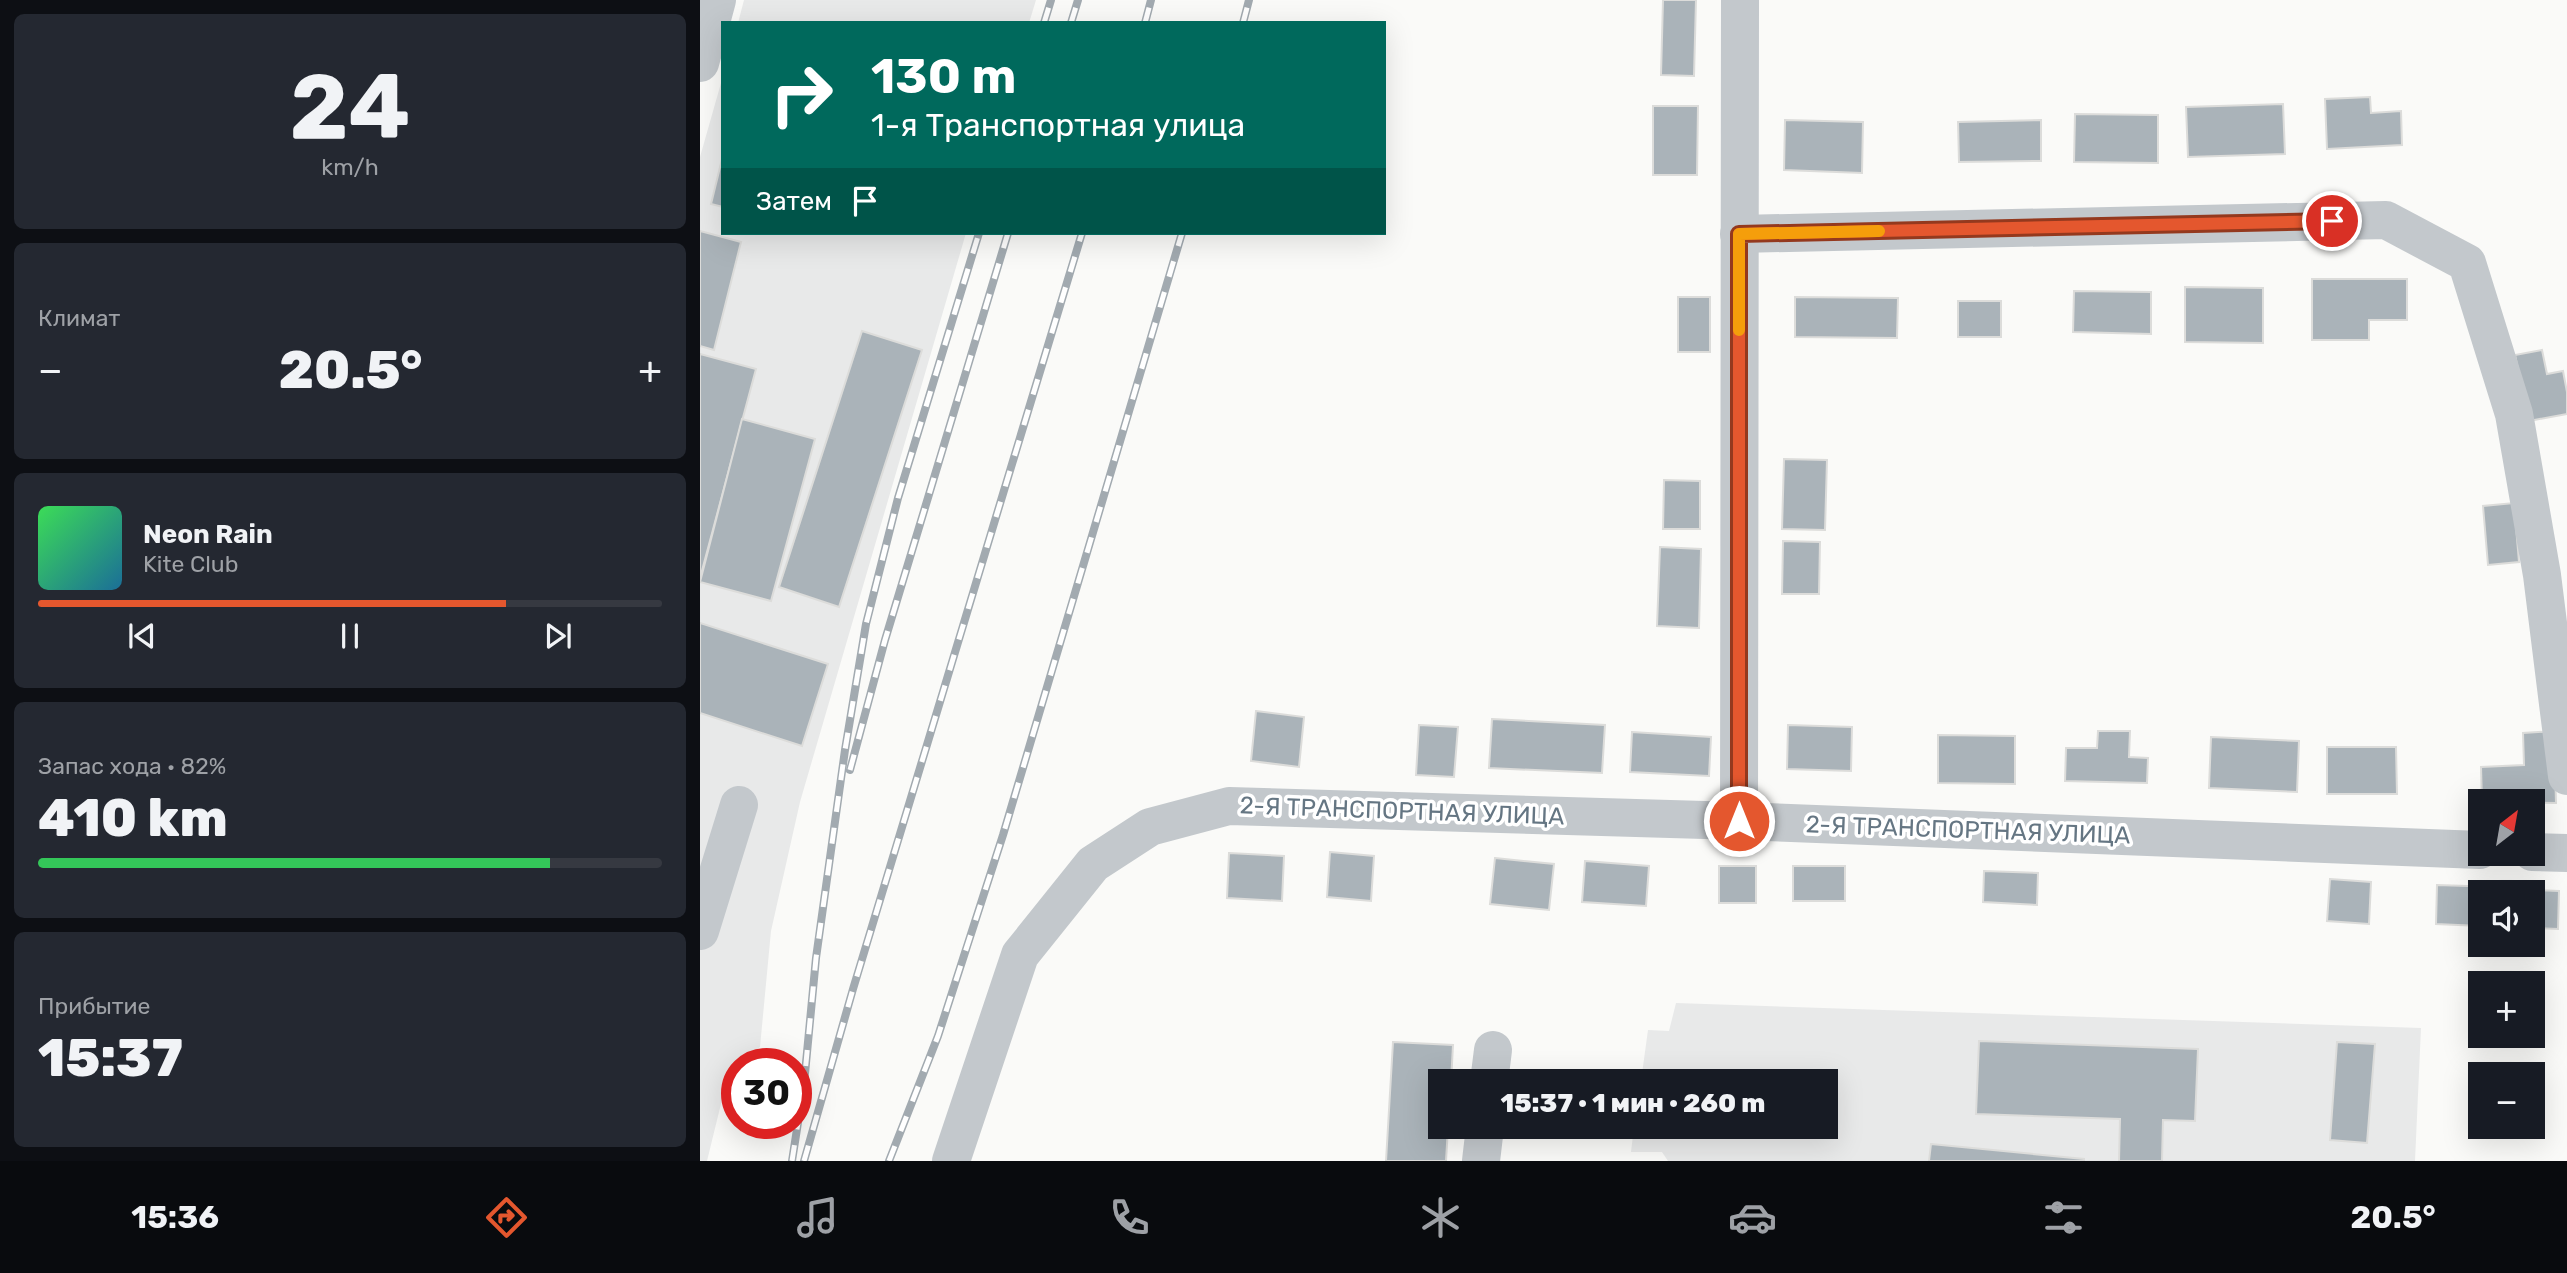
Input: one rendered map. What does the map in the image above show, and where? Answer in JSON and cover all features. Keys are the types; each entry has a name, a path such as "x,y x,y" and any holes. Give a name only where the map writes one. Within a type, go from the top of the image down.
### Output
{"street":[{"path":"700,63 717,0"},
{"path":"1739,821 1740,0"},
{"path":"1739,234 2386,220 2467,262 2514,414 2542,575 2567,776"},
{"path":"700,931 739,805"},
{"name":"2-Я ТРАНСПОРТНАЯ УЛИЦА","path":"951,1161 1020,955 1093,864 1150,827 1229,806 1739,821 2468,850"},
{"path":"2545,852 2567,853"},
{"path":"1481,1161 1484,1139"}],"shaded area":[{"path":"744,0 1036,0 1030,21 739,21"},
{"path":"721,83 721,235 965,235 800,802 771,931 760,1047 721,1048 721,1104 707,1161 700,1161 700,157"},
{"path":"1676,1003 2421,1028 2415,1161 1668,1161 1662,1152 1631,1152 1633,1139 1838,1139 1838,1069 1643,1069 1648,1030 1669,1031"}],"building":[{"path":"1663,0 1696,0 1694,76 1661,75"},
{"path":"2370,97 2371,113 2401,111 2402,145 2327,149 2325,99"},
{"path":"2283,104 2285,154 2188,157 2186,107"},
{"path":"1653,106 1698,106 1697,175 1653,175"},
{"path":"2075,114 2158,115 2158,163 2074,162"},
{"path":"1785,120 1863,122 1862,173 1784,170"},
{"path":"2041,120 2041,161 1959,162 1958,122"},
{"path":"721,163 721,206 711,204"},
{"path":"700,231 741,242 714,350 700,346"},
{"path":"2312,279 2407,279 2407,320 2369,320 2369,340 2312,340"},
{"path":"2185,287 2263,288 2263,343 2185,342"},
{"path":"2074,291 2151,292 2151,334 2073,332"},
{"path":"1678,297 1710,297 1710,352 1678,352"},
{"path":"1795,297 1898,298 1897,338 1795,337"},
{"path":"1958,301 2001,301 2001,337 1958,337"},
{"path":"862,331 922,350 839,607 779,587"},
{"path":"2542,350 2547,374 2563,371 2567,414 2529,421 2515,355"},
{"path":"700,354 756,369 700,578"},
{"path":"742,419 815,439 771,601 700,582"},
{"path":"1784,459 1827,460 1825,530 1782,529"},
{"path":"1664,480 1700,481 1700,529 1663,529"},
{"path":"2514,503 2519,562 2488,565 2483,506"},
{"path":"1783,541 1820,542 1819,594 1782,594"},
{"path":"1660,547 1701,549 1699,628 1657,626"},
{"path":"700,623 828,664 802,746 700,713"},
{"path":"1256,711 1304,717 1299,767 1251,761"},
{"path":"1492,719 1605,725 1602,773 1489,768"},
{"path":"1419,725 1458,727 1454,777 1416,775"},
{"path":"1788,725 1852,727 1851,771 1787,769"},
{"path":"2098,731 2130,731 2129,757 2148,758 2147,783 2065,781 2066,748 2097,748"},
{"path":"2554,731 2556,803 2545,803 2545,789 2482,789 2481,767 2524,765 2523,733"},
{"path":"1632,732 1711,737 1709,776 1630,772"},
{"path":"1938,735 2015,736 2015,784 1938,783"},
{"path":"2211,737 2299,741 2297,792 2209,788"},
{"path":"2327,747 2396,747 2397,794 2327,794"},
{"path":"1330,852 1374,856 1371,901 1327,897"},
{"path":"1229,853 1284,856 1282,901 1227,898"},
{"path":"1495,858 1554,864 1549,910 1490,904"},
{"path":"1585,861 1649,866 1646,906 1582,902"},
{"path":"1719,866 1756,866 1756,903 1719,903"},
{"path":"1793,866 1845,866 1845,901 1793,901"},
{"path":"1984,871 2038,873 2037,905 1983,902"},
{"path":"2330,879 2371,882 2369,924 2327,921"},
{"path":"2437,885 2468,886 2468,925 2436,924"},
{"path":"2545,890 2559,891 2558,929 2545,928"},
{"path":"1979,1041 2198,1049 2195,1121 2163,1120 2162,1161 2119,1161 2120,1119 1976,1114"},
{"path":"1393,1042 1453,1045 1452,1069 1428,1069 1428,1139 1447,1139 1446,1161 1386,1161"},
{"path":"2337,1042 2375,1044 2367,1143 2330,1140"},
{"path":"1931,1144 2084,1159 2084,1161 1929,1161"}],"railway":[{"path":"1045,21 1051,0"},
{"path":"1072,21 1078,0"},
{"path":"1146,21 1151,0"},
{"path":"1244,21 1249,0"},
{"path":"792,1161 804,1084 816,958 845,750 866,624 898,498 978,235"},
{"path":"850,770 885,640 1007,235"},
{"path":"804,1161 853,989 1081,235"},
{"path":"889,1161 938,1036 1003,835 1181,235"}],"slow traffic":[{"path":"1739,330 1739,234 1879,231"}],"route":[{"path":"1739,821 1739,234 2332,221"}]}
